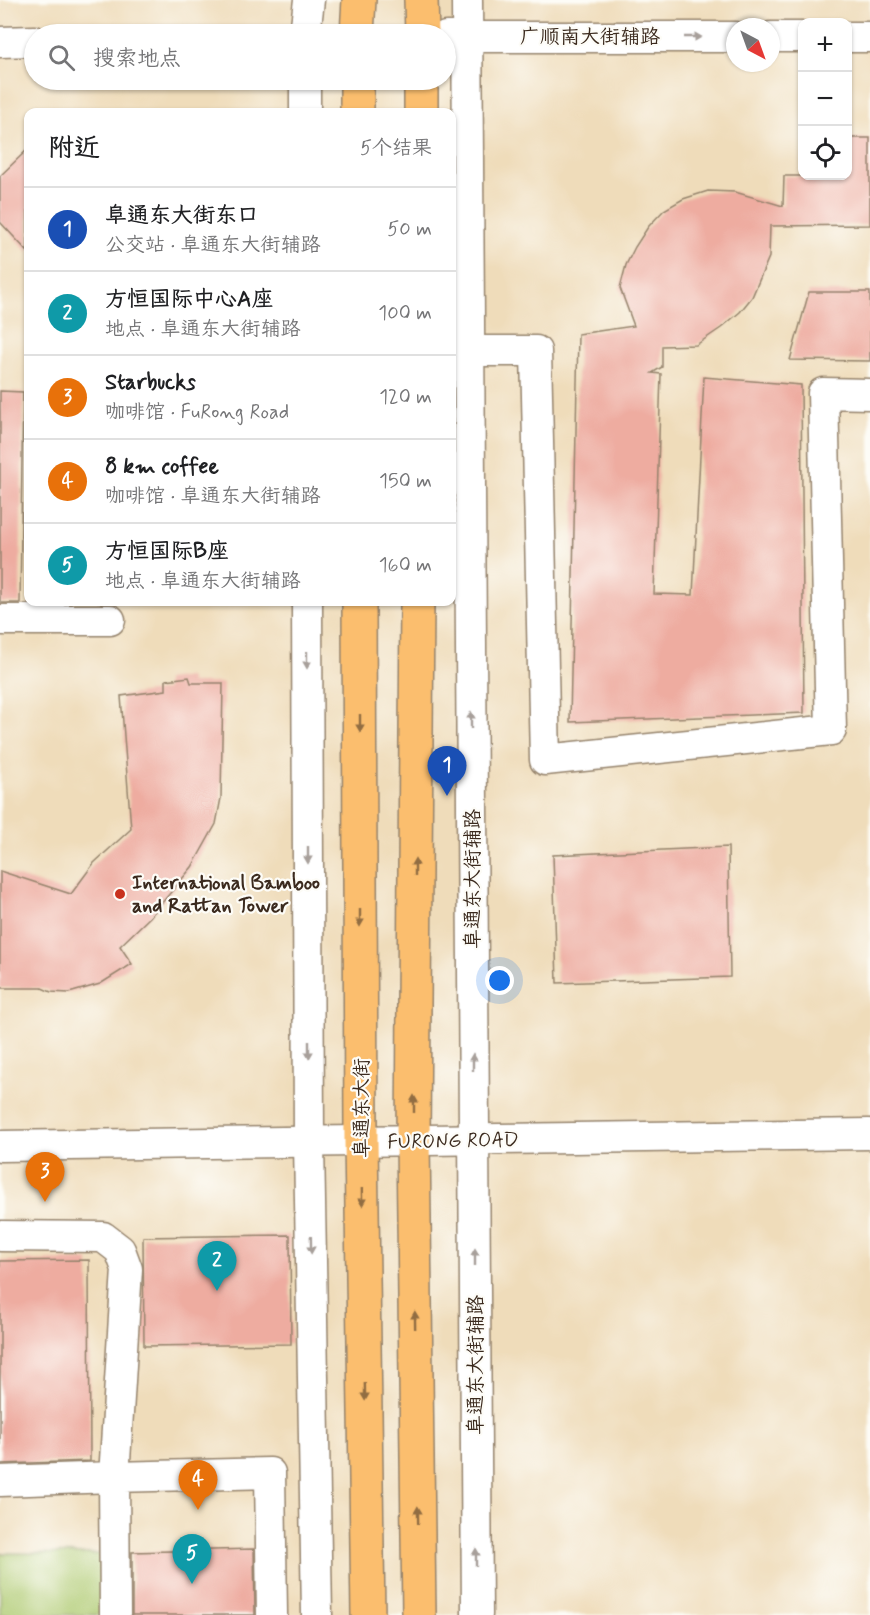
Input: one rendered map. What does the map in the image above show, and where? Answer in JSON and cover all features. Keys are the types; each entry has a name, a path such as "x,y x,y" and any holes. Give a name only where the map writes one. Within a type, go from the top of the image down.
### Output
{"main road":[{"path":"357,24 358,0"},
{"path":"421,0 422,24"},
{"path":"357,90 357,108"},
{"path":"421,90 421,108"},
{"name":"阜通东大街","path":"359,606 361,1141 368,1615"},
{"path":"417,606 413,1140 419,1615"}],"street":[{"path":"306,24 309,0"},
{"name":"阜通东大街辅路","path":"467,0 456,36 469,351 477,1615"},
{"name":"广顺南大街辅路","path":"456,36 726,37"},
{"path":"780,37 798,37"},
{"path":"852,37 870,37"},
{"path":"0,42 24,41"},
{"path":"305,90 305,108"},
{"path":"469,351 536,351 545,760 831,730 823,393 870,394"},
{"path":"307,606 309,1142 317,1615"},
{"path":"0,620 110,620"},
{"name":"FURONG ROAD","path":"0,1146 870,1134"},
{"path":"0,1236 104,1237 120,1250 127,1269 114,1477 115,1615"},
{"path":"0,1481 270,1473 272,1615"}],"green space":[{"path":"0,1553 101,1554 102,1615 0,1615"}],"building":[{"path":"852,138 870,138 870,225 770,226 769,257 752,297 740,312 696,345 662,346 662,367 652,373 661,374 654,594 693,595 704,377 801,385 804,713 570,722 578,334 634,326 620,288 626,265 635,247 648,227 664,210 683,199 708,191 735,192 783,206 784,176 798,176 798,180 852,180"},
{"path":"24,153 24,248 0,222 0,176"},
{"path":"809,292 870,292 870,361 790,360"},
{"path":"0,391 23,392 20,603 0,603"},
{"path":"189,677 191,683 223,683 221,798 216,824 192,867 150,917 120,946 132,964 100,984 69,993 51,992 42,988 0,988 0,871 71,894 94,863 131,829 121,696 166,690 166,680"},
{"path":"728,847 730,977 557,983 553,855"},
{"path":"290,1235 291,1344 144,1346 143,1237"},
{"path":"89,1260 90,1461 0,1464 0,1261"},
{"path":"254,1549 255,1615 132,1615 132,1552"}],"place":[{"name":"阜通东大街东口","path":"447,796"},
{"name":"International Bamboo and Rattan Tower","path":"120,894"},
{"name":"Starbucks","path":"45,1202"},
{"name":"方恒国际中心A座","path":"217,1291"},
{"name":"8 km coffee","path":"198,1510"},
{"name":"方恒国际B座","path":"192,1584"}]}
